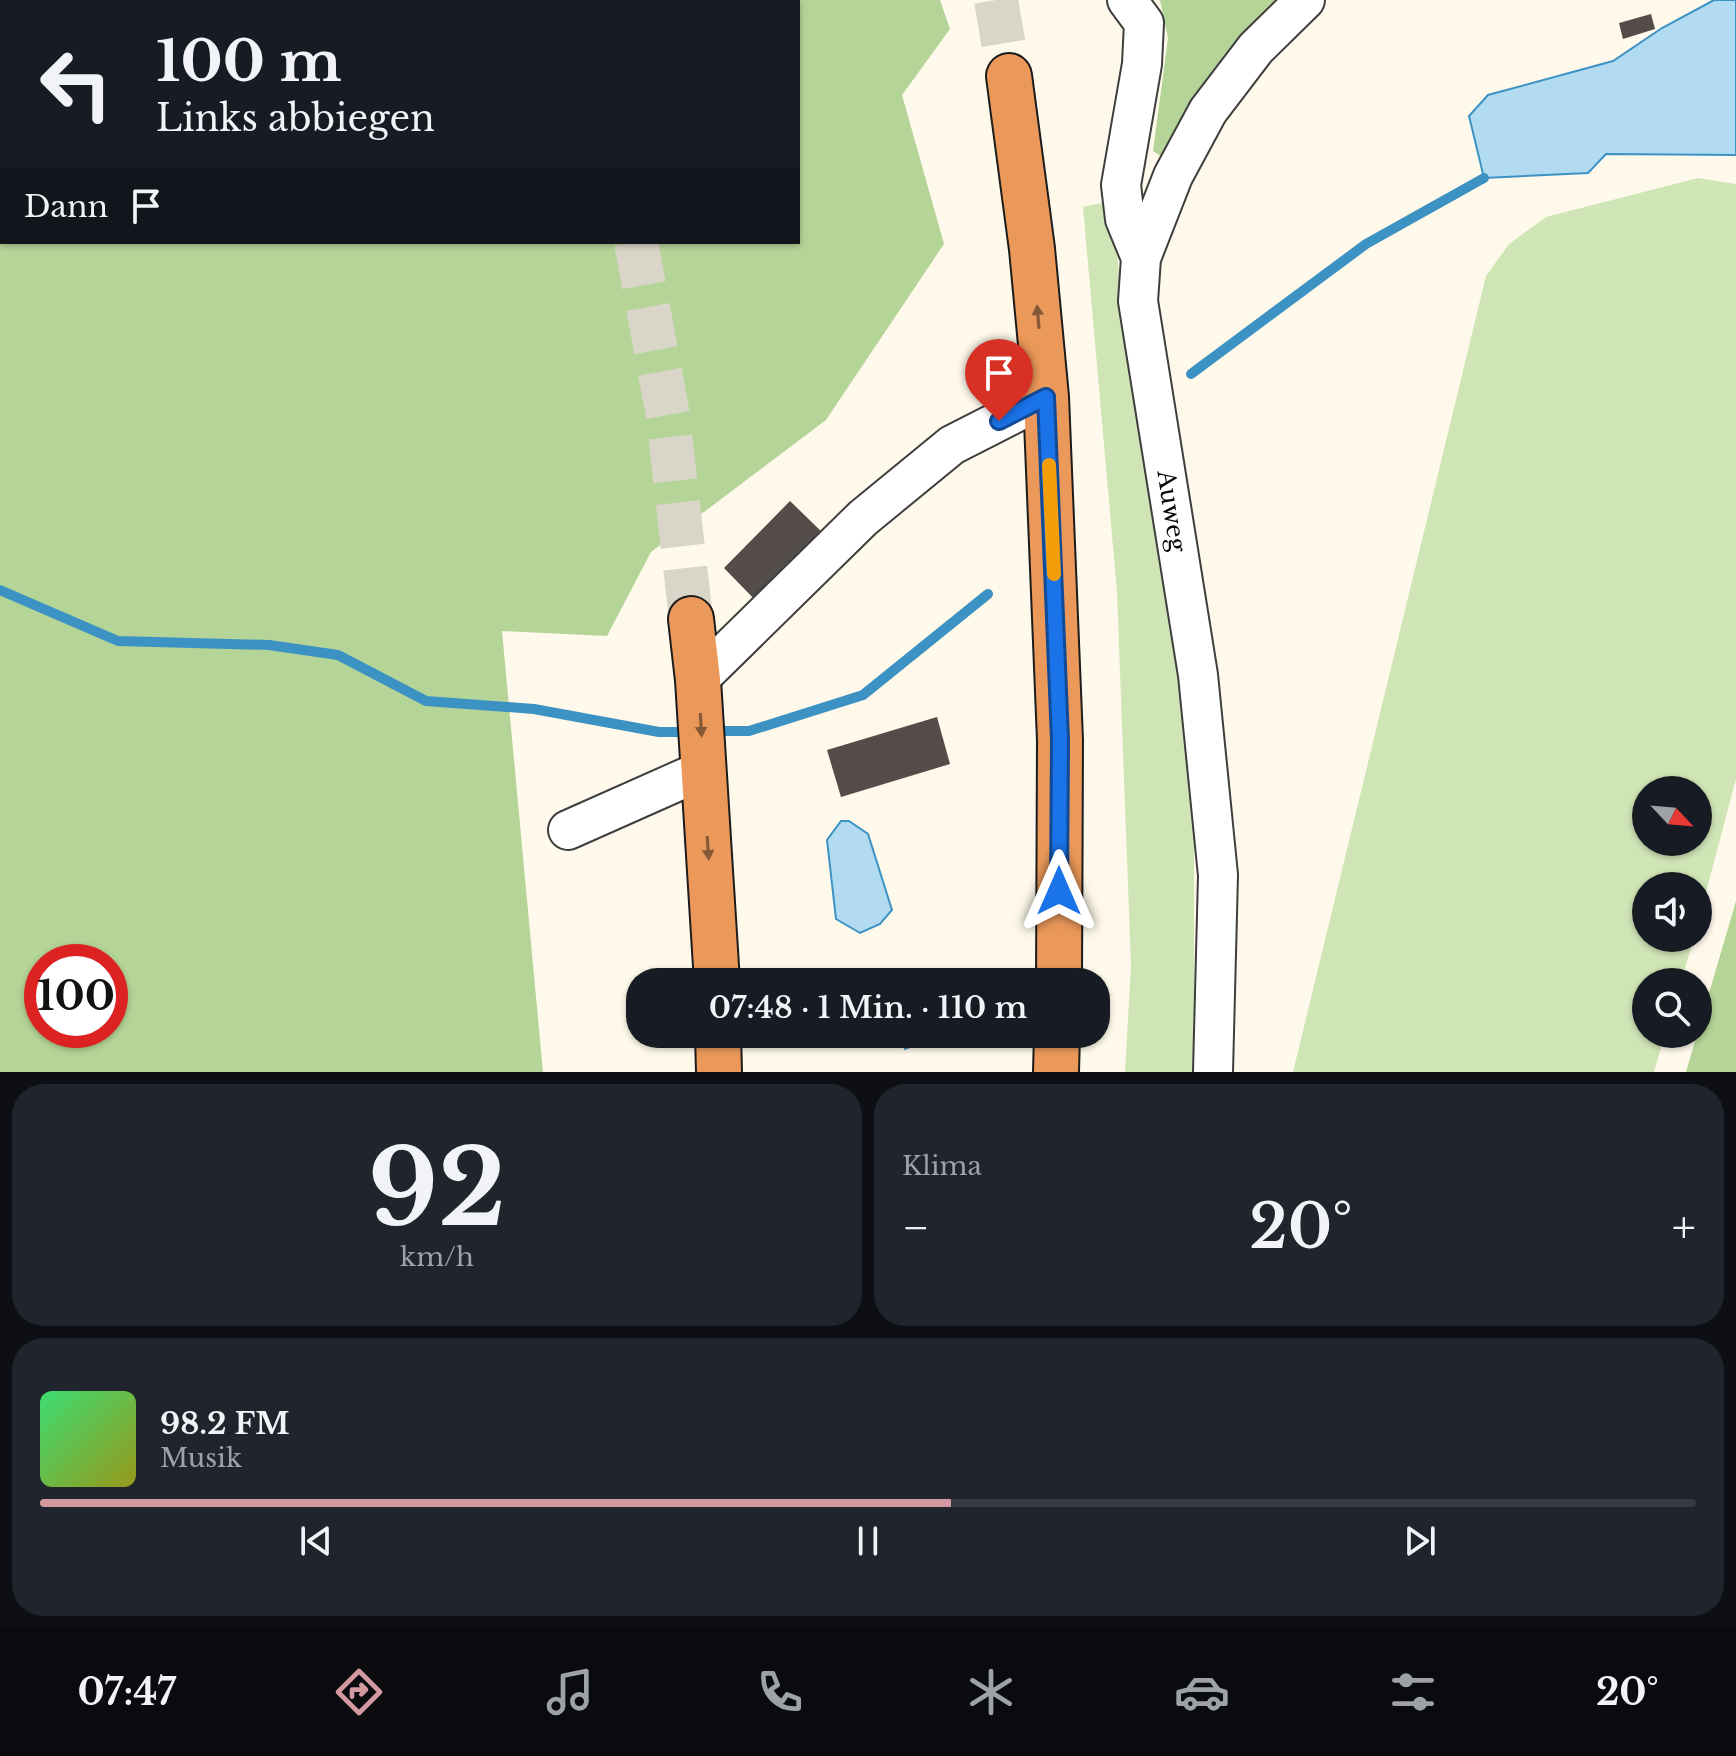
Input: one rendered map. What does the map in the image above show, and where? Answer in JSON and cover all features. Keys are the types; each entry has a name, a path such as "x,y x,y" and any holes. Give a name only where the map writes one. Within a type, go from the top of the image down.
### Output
{"highway":[{"path":"1009,76 1032,249 1046,397 1060,740 1059,968"},
{"path":"691,619 698,680 716,968"},
{"path":"718,1048 719,1072"},
{"path":"1056,1072 1057,1048"}],"street":[{"path":"1127,0 1144,23 1142,64 1121,185 1125,219 1141,258"},
{"name":"Auweg","path":"1213,1072 1218,875 1198,675 1138,301 1141,258 1173,176 1208,111 1256,48 1305,0"},
{"path":"698,680 863,518 952,445 1046,397"},
{"path":"568,830 703,770"}],"green space":[{"path":"800,0 940,0 950,29 902,95 944,244 826,420 651,552 607,636 502,631 543,1072 0,1072 0,244 800,244"},
{"path":"1160,0 1280,0 1164,158 1153,151 1168,38"},
{"path":"1698,178 1736,184 1736,779 1711,872 1632,872 1632,952 1690,952 1685,968 1632,968 1632,1048 1661,1048 1654,1072 1293,1072 1486,276 1509,244 1546,217"},
{"path":"1111,201 1127,343 1171,620 1194,825 1194,1072 1125,1072 1131,966 1117,592 1083,207"},
{"path":"1736,901 1736,1072 1686,1072 1693,1048 1712,1048 1712,983"}],"water":[{"path":"1714,0 1736,0 1736,155 1606,154 1588,173 1484,178 1469,116 1488,95 1613,61 1662,28"},
{"path":"841,821 849,821 868,834 892,910 880,924 860,933 836,919 827,840"}],"building":[{"path":"1651,14 1655,29 1623,39 1619,23"},
{"path":"790,501 826,536 759,604 724,568"},
{"path":"937,717 950,764 841,797 827,750"}],"waterway":[{"path":"1191,374 1366,244 1484,178"},
{"path":"0,590 118,641 269,645 338,655 426,701 534,709 659,732 689,732"},
{"path":"713,731 749,731 863,695 988,594"}],"tunnel":[{"path":"996,0 1009,76"},
{"path":"636,244 668,416 691,619"}],"slow traffic":[{"path":"1049,465 1054,574"}],"route":[{"path":"999,421 1046,397 1060,740 1059,891"}]}
